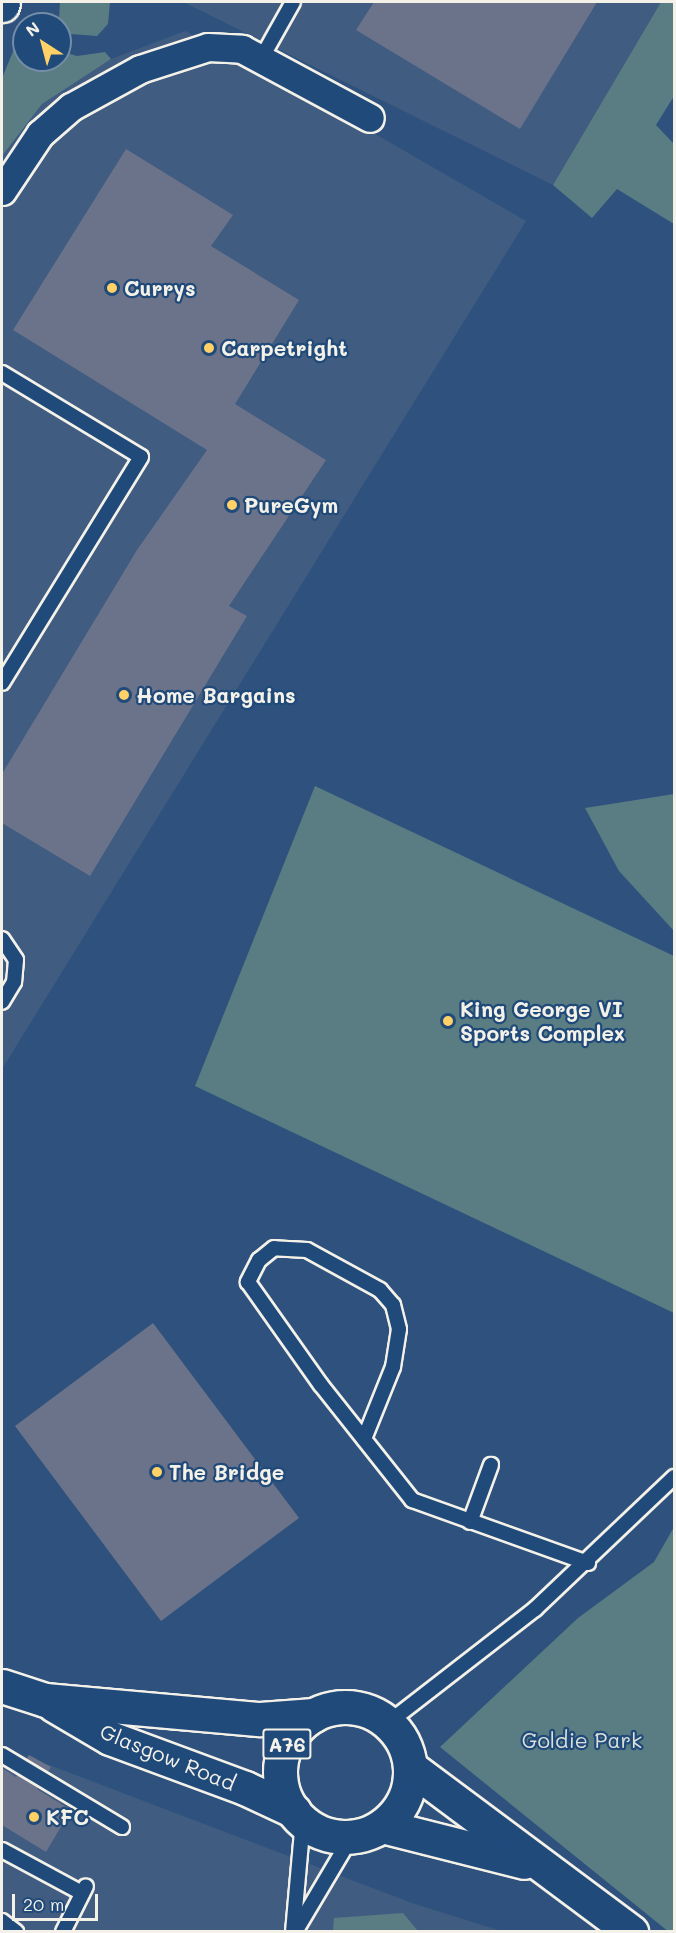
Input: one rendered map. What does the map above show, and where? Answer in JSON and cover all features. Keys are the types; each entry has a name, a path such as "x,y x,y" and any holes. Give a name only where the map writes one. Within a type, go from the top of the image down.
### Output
{"main road":[{"name":"Glasgow Road","path":"2,1686 45,1700 110,1738 245,1788 298,1816"},
{"name":"Glasgow Road","path":"45,1700 260,1719 314,1715"},
{"name":"A76","path":"367,1831 404,1800 410,1767 403,1743 388,1723 371,1712 352,1707 333,1708 314,1715 297,1729 285,1748 282,1780 298,1816 318,1831 367,1831 538,1865"},
{"name":"A76","path":"410,1767 538,1865 631,1932"}],"street":[{"path":"2,191 40,134 104,86 177,55 208,47 252,54 370,118"}],"lane":[{"path":"252,54 293,2"},
{"path":"2,374 141,457 2,683"},
{"path":"2,939 16,960 14,982 2,1002"},
{"path":"364,1439 393,1367 399,1329 393,1305 380,1290 307,1250 274,1248 259,1260 248,1282 364,1439 412,1500 470,1522 532,1540 588,1563"},
{"path":"470,1522 491,1465"},
{"path":"388,1723 588,1563 629,1518 675,1477"},
{"path":"2,1755 122,1827"},
{"path":"294,1932 298,1816"},
{"path":"294,1932 367,1831"},
{"path":"2,1850 84,1889 63,1932"},
{"path":"2,1921 16,1932"}],"shaded area":[{"path":"183,2 661,2 553,185"},
{"path":"185,31 292,86 526,221 2,1069 2,156 42,104 111,59"},
{"path":"2,1747 412,1903 501,1931 2,1931"}],"green space":[{"path":"60,2 110,2 108,24 97,36 72,34 72,12 59,12"},
{"path":"661,2 674,2 674,96 656,125 674,144 674,224 617,189 592,218 553,185"},
{"path":"105,52 111,59 42,104 2,156 2,78 12,54 12,72 72,72 72,55 77,56"},
{"name":"King George VI Sports Complex","path":"315,786 674,956 674,1313 195,1086"},
{"path":"674,794 674,931 619,871 585,808"},
{"name":"Goldie Park","path":"674,1527 674,1931 669,1932 440,1747 578,1618 654,1562"},
{"path":"403,1913 418,1931 333,1931 334,1918"}],"building":[{"path":"374,2 597,2 520,129 356,30"},
{"path":"126,149 233,215 211,246 299,300 235,404 326,460 229,606 247,616 90,876 2,823 2,774 137,550 207,450 13,330"},
{"name":"The Bridge","path":"153,1323 299,1518 161,1621 15,1426"},
{"name":"KFC","path":"29,1755 51,1767 37,1789 71,1810 46,1852 2,1825 2,1768 16,1777"}],"place":[{"name":"Currys","path":"112,288"},
{"name":"Carpetright","path":"209,348"},
{"name":"PureGym","path":"232,505"},
{"name":"Home Bargains","path":"124,695"},
{"name":"King George VI Sports Complex","path":"448,1021"},
{"name":"The Bridge","path":"157,1472"},
{"name":"KFC","path":"34,1817"}]}
